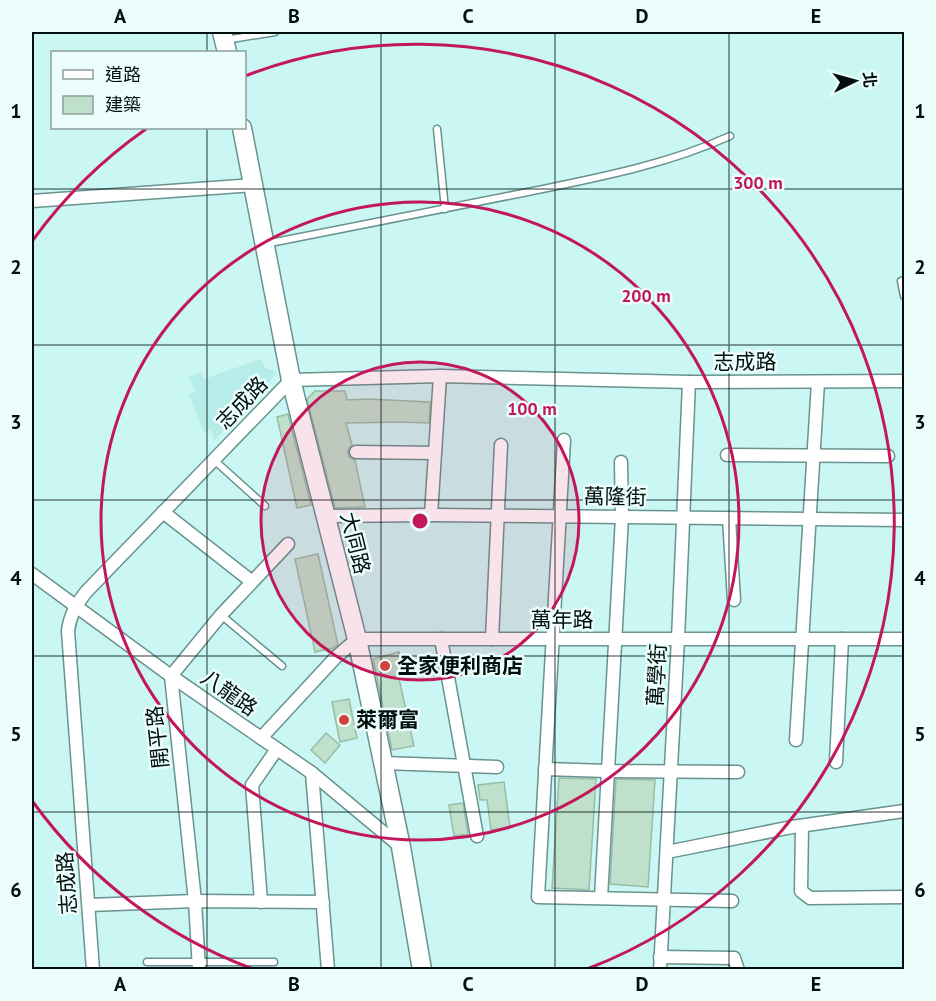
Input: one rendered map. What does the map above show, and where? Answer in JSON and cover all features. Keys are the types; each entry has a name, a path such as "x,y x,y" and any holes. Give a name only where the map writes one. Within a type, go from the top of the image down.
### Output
{"main road":[{"name":"大同路","path":"242,129 291,380 357,639 401,847 422,969"}],"street":[{"path":"32,201 254,185"},
{"path":"431,515 440,376"},
{"name":"志成路","path":"93,969 68,631 74,606 291,380 440,376 689,382 904,381"},
{"name":"萬學街","path":"660,963 678,639 689,382"},
{"path":"796,740 818,382"},
{"path":"564,440 538,897 732,901"},
{"path":"492,639 501,445"},
{"path":"356,452 435,453"},
{"path":"727,455 888,456"},
{"path":"601,898 622,517 621,462"},
{"path":"163,512 252,581"},
{"name":"萬隆街","path":"325,516 498,515 904,520"},
{"path":"729,518 734,600"},
{"name":"開平路","path":"199,966 195,901 171,676 221,615 288,544"},
{"name":"八龍路","path":"32,574 171,676 312,773 401,847"},
{"path":"261,738 336,657 357,639"},
{"name":"萬年路","path":"357,639 904,639"},
{"path":"441,639 477,836"},
{"path":"836,762 842,639"},
{"path":"261,902 252,784 277,749"},
{"path":"383,763 496,767"},
{"path":"545,769 738,772"},
{"path":"312,773 328,969"},
{"path":"666,852 802,826 904,811"},
{"path":"802,826 801,891 810,898 904,897"},
{"path":"89,905 195,901 323,902"},
{"path":"660,963 734,958 738,969"}],"lane":[{"path":"224,42 276,32"},
{"path":"437,129 445,209"},
{"path":"265,244 624,172 709,146 730,136"},
{"path":"904,280 901,281 904,296"},
{"path":"214,459 266,506"},
{"path":"221,615 282,666"},
{"path":"147,962 199,966 274,962"}],"shaded area":[{"path":"261,359 265,368 278,372 214,441 211,430 204,433 189,394 195,392 189,377 200,372 204,379"}],"building":[{"path":"315,391 345,391 347,400 430,402 429,423 346,423 352,445 348,452 349,457 355,460 365,507 335,508 307,399"},
{"path":"288,414 311,505 297,508 277,417"},
{"path":"318,554 338,645 315,652 295,559"},
{"path":"399,652 404,672 398,674 414,746 392,750 373,659"},
{"name":"萊爾富","path":"349,699 357,738 340,742 332,702"},
{"path":"326,733 340,745 325,763 311,750"},
{"path":"559,778 596,779 589,890 552,888"},
{"path":"616,779 655,780 648,887 610,884"},
{"path":"504,782 510,827 491,830 487,800 480,800 478,785"},
{"path":"463,803 468,834 454,836 449,805"}],"place":[{"name":"全家便利商店","path":"385,666"},
{"name":"萊爾富","path":"344,720"}]}
